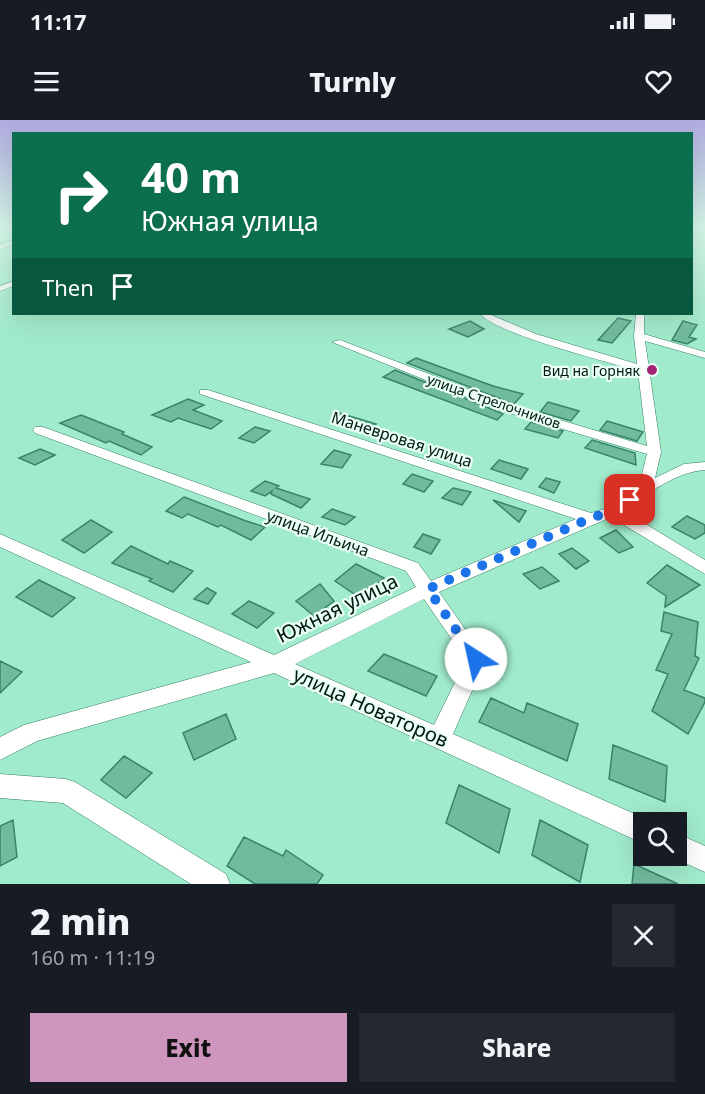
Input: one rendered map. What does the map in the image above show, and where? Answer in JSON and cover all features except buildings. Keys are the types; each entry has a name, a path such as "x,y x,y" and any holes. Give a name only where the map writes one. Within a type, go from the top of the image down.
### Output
{"street":[{"path":"486,315 533,336 643,369"},
{"path":"640,315 639,336 654,452 646,488"},
{"path":"639,336 705,355"},
{"name":"улица Стрелочников","path":"337,342 506,408 654,452"},
{"name":"Маневровая улица","path":"204,392 591,518"},
{"name":"улица Ильича","path":"39,430 412,567 476,659 441,737"},
{"name":"Южная улица","path":"0,749 32,732 273,665 428,589 591,518 613,511 646,488 689,467 705,466"},
{"path":"613,511 705,568"},
{"name":"улица Новаторов","path":"0,540 273,665 441,737 633,826"},
{"path":"0,786 66,791 216,884"},
{"path":"687,851 705,859"}],"place":[{"name":"Вид на Горняк","path":"652,370"}],"route":[{"path":"476,659 428,589 591,518 613,511 630,500"}]}
